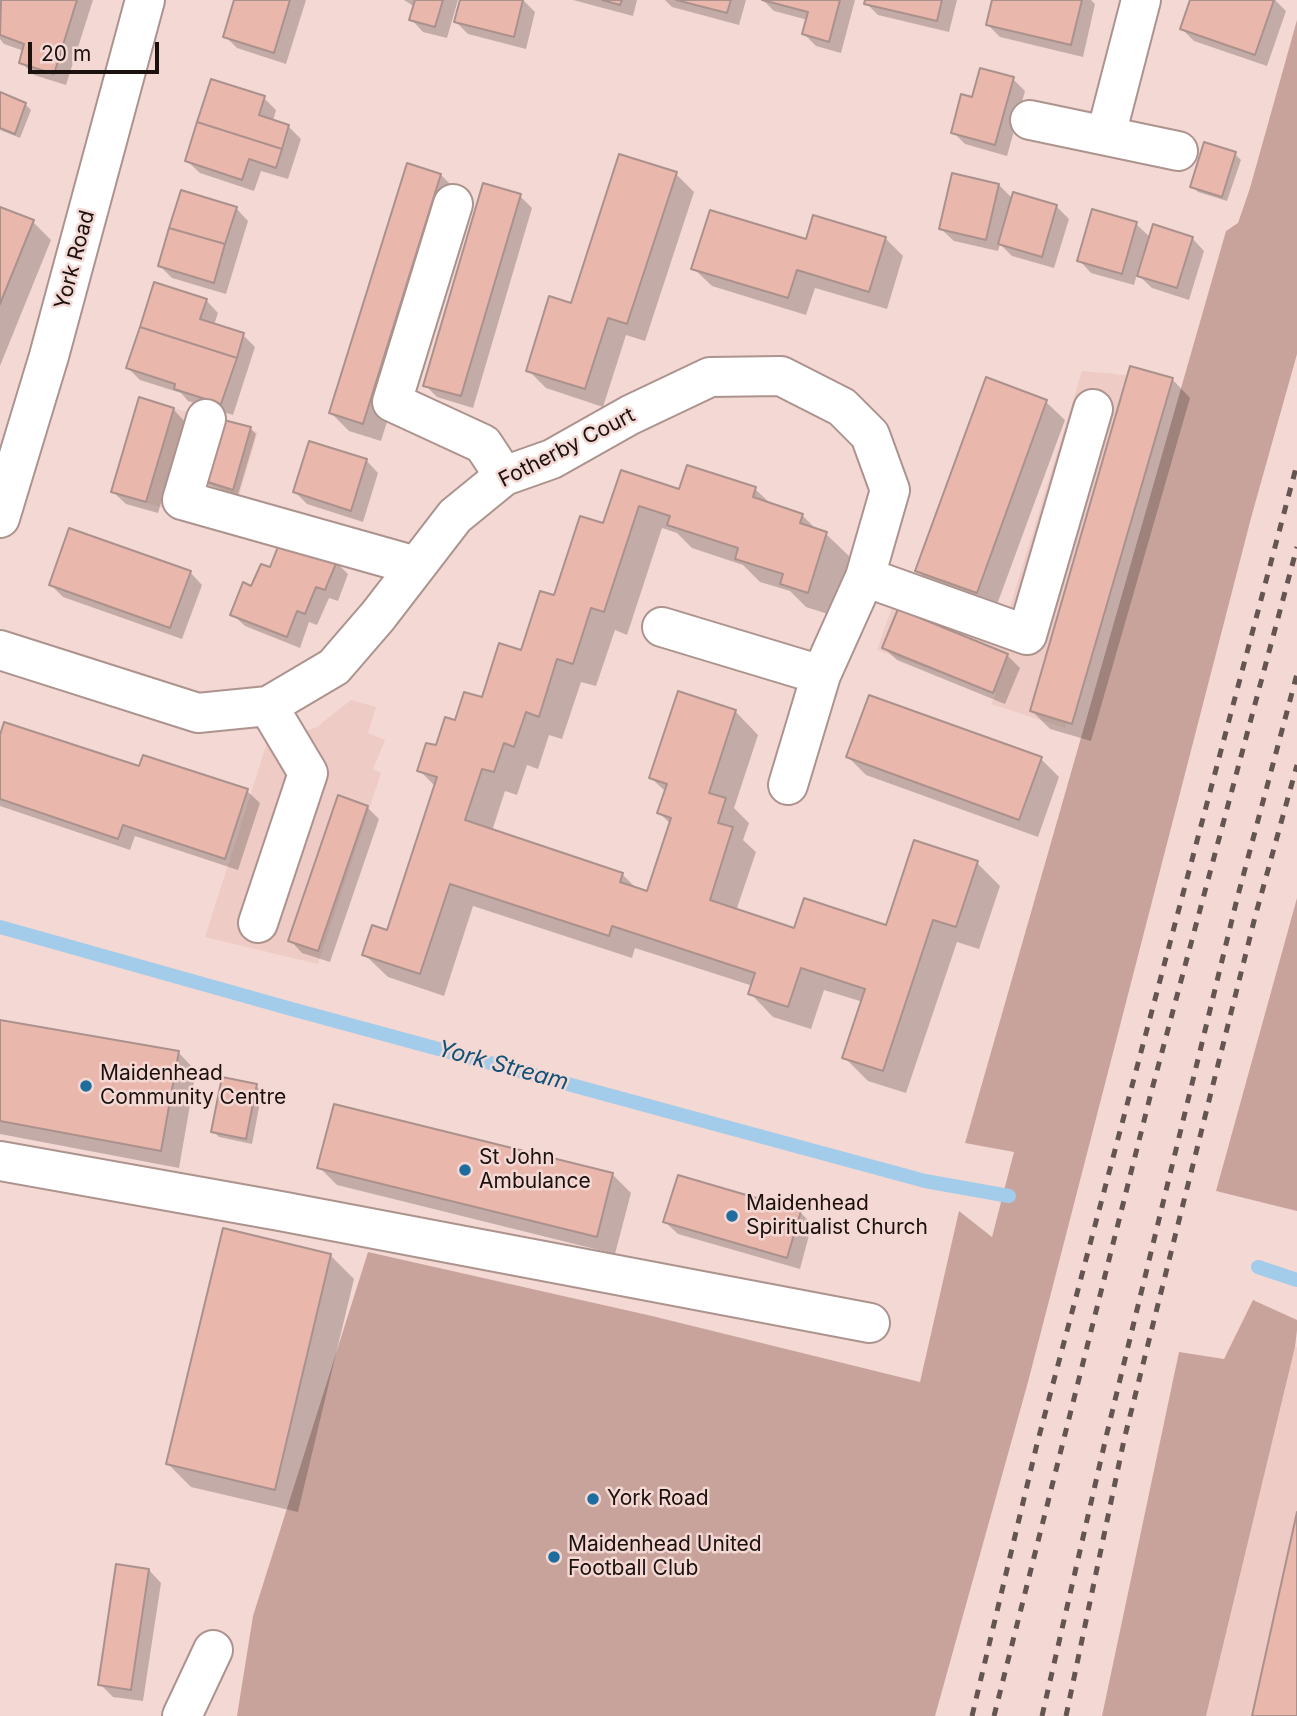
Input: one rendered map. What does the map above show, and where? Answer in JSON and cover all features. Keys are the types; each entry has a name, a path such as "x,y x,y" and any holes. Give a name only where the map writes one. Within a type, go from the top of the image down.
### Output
{"street":[{"name":"York Road","path":"0,518 8,457 49,356 145,0"},
{"path":"1106,135 1141,0"},
{"path":"1030,120 1178,150"},
{"path":"453,204 392,402 483,444 504,476"},
{"name":"Fotherby Court","path":"0,649 198,713 268,706 334,667 378,616 455,516 504,476 552,459 630,415 710,377 781,376 842,407 870,435 890,490 865,577 821,675 788,785"},
{"path":"865,577 1027,635 1093,410"},
{"path":"206,419 183,500 416,566"},
{"path":"662,627 821,675"},
{"path":"258,923 308,773 268,706"},
{"path":"0,1161 280,1210 870,1323"},
{"path":"182,1716 213,1650"}],"shaded area":[{"path":"1297,20 1297,354 1251,518 1028,1382 935,1716 237,1716 253,1616 368,1252 652,1316 920,1382 959,1211 992,1237 1014,1152 965,1143 1226,231 1238,223 1250,188"},
{"path":"1082,371 1166,379 1065,728 991,704 996,693 877,650 900,584 1007,617"},
{"path":"140,399 258,432 229,529 112,492"},
{"path":"351,700 376,707 368,733 385,740 373,769 381,773 318,964 205,937 266,746 317,727"},
{"path":"1297,898 1297,1211 1216,1191"},
{"path":"1253,1300 1297,1320 1297,1330 1206,1716 1102,1716 1179,1352 1224,1359"},
{"path":"1295,1347 1297,1716 1206,1716"}],"building":[{"path":"1,0 77,0 54,74 19,63 24,44 0,35"},
{"path":"234,0 290,0 274,53 223,37"},
{"path":"415,0 443,0 435,27 409,20"},
{"path":"460,0 523,0 514,37 454,22"},
{"path":"602,0 622,0 620,5"},
{"path":"676,0 731,0 727,13"},
{"path":"762,0 840,0 829,42 802,34 808,12"},
{"path":"865,0 942,0 937,21 864,4"},
{"path":"992,0 1082,0 1071,45 986,25"},
{"path":"1190,0 1274,0 1255,55 1180,29"},
{"path":"980,68 1014,77 995,145 951,133 961,94 972,97"},
{"path":"211,79 265,96 259,115 289,125 282,149 197,122"},
{"path":"0,92 26,103 15,134 0,128"},
{"path":"197,122 282,149 276,168 249,159 242,180 185,161"},
{"path":"1204,142 1236,152 1222,197 1190,187"},
{"path":"619,154 677,172 627,324 608,318 585,389 526,371 549,296 571,303"},
{"path":"407,163 441,174 363,424 329,413"},
{"path":"952,173 999,184 986,240 939,229"},
{"path":"483,183 521,194 461,396 423,386"},
{"path":"181,190 237,207 225,244 169,228"},
{"path":"1013,192 1057,205 1042,257 998,244"},
{"path":"0,207 34,220 0,304"},
{"path":"1092,209 1137,222 1122,274 1077,261"},
{"path":"710,210 806,239 813,215 886,237 869,292 797,270 788,298 691,269"},
{"path":"1153,224 1193,237 1177,288 1137,276"},
{"path":"169,228 225,244 214,283 158,266"},
{"path":"154,282 207,299 200,319 244,333 237,358 140,327"},
{"path":"140,327 237,358 221,404 174,389 175,384 126,368"},
{"path":"1130,366 1173,378 1072,724 1030,711"},
{"path":"986,377 1047,400 977,593 915,571"},
{"path":"139,397 174,408 146,502 111,492"},
{"path":"220,419 251,427 233,490 202,480"},
{"path":"309,441 367,459 351,511 293,492"},
{"path":"687,465 756,487 753,497 803,514 800,523 827,532 808,593 780,584 783,574 735,559 738,548 667,525 670,516 639,506 604,612 591,608 573,664 557,659 539,717 526,712 514,747 504,743 494,772 482,769 465,820 623,873 620,882 647,891 671,818 657,813 667,784 649,778 678,691 736,710 709,793 726,798 718,823 733,827 710,900 794,928 804,898 886,925 914,840 978,861 956,927 933,920 883,1071 842,1058 865,989 801,968 788,1007 748,994 755,973 612,926 609,936 450,884 420,974 362,955 372,925 387,930 437,777 417,771 426,743 436,745 445,717 455,720 464,692 482,697 499,643 521,650 540,591 554,595 580,516 603,523 621,470 679,489"},
{"path":"69,528 191,571 170,628 49,585"},
{"path":"281,539 337,561 325,590 316,587 305,614 297,611 287,637 230,615 243,582 251,586 261,564 270,567"},
{"path":"898,609 1008,654 993,693 882,648"},
{"path":"869,695 1042,757 1019,820 846,757"},
{"path":"4,722 139,766 143,755 248,789 225,859 123,825 118,839 0,799 0,735"},
{"path":"338,795 368,806 318,951 288,941"},
{"name":"Maidenhead Community Centre","path":"0,1020 179,1051 161,1151 0,1121"},
{"path":"222,1077 257,1084 246,1139 211,1132"},
{"name":"St John Ambulance","path":"334,1104 613,1173 597,1237 317,1168"},
{"name":"Maidenhead Spiritualist Church","path":"678,1175 801,1211 787,1258 663,1222"},
{"path":"223,1228 331,1254 275,1490 166,1464"},
{"path":"1297,1512 1297,1716 1252,1716"},
{"path":"116,1564 149,1569 131,1690 98,1685"}],"waterway":[{"name":"York Stream","path":"0,927 925,1181 1009,1196"},
{"name":"York Stream","path":"1258,1267 1297,1280"}],"railway":[{"path":"972,1716 1037,1444 1297,464"},
{"path":"994,1716 1151,1093 1297,547"},
{"path":"1042,1716 1107,1433 1237,899 1297,674"},
{"path":"1066,1716 1124,1440 1255,917 1297,765"}],"place":[{"name":"Maidenhead Community Centre","path":"86,1086"},
{"name":"St John Ambulance","path":"465,1170"},
{"name":"Maidenhead Spiritualist Church","path":"732,1216"},
{"name":"York Road","path":"593,1499"},
{"name":"Maidenhead United Football Club","path":"554,1557"}]}
